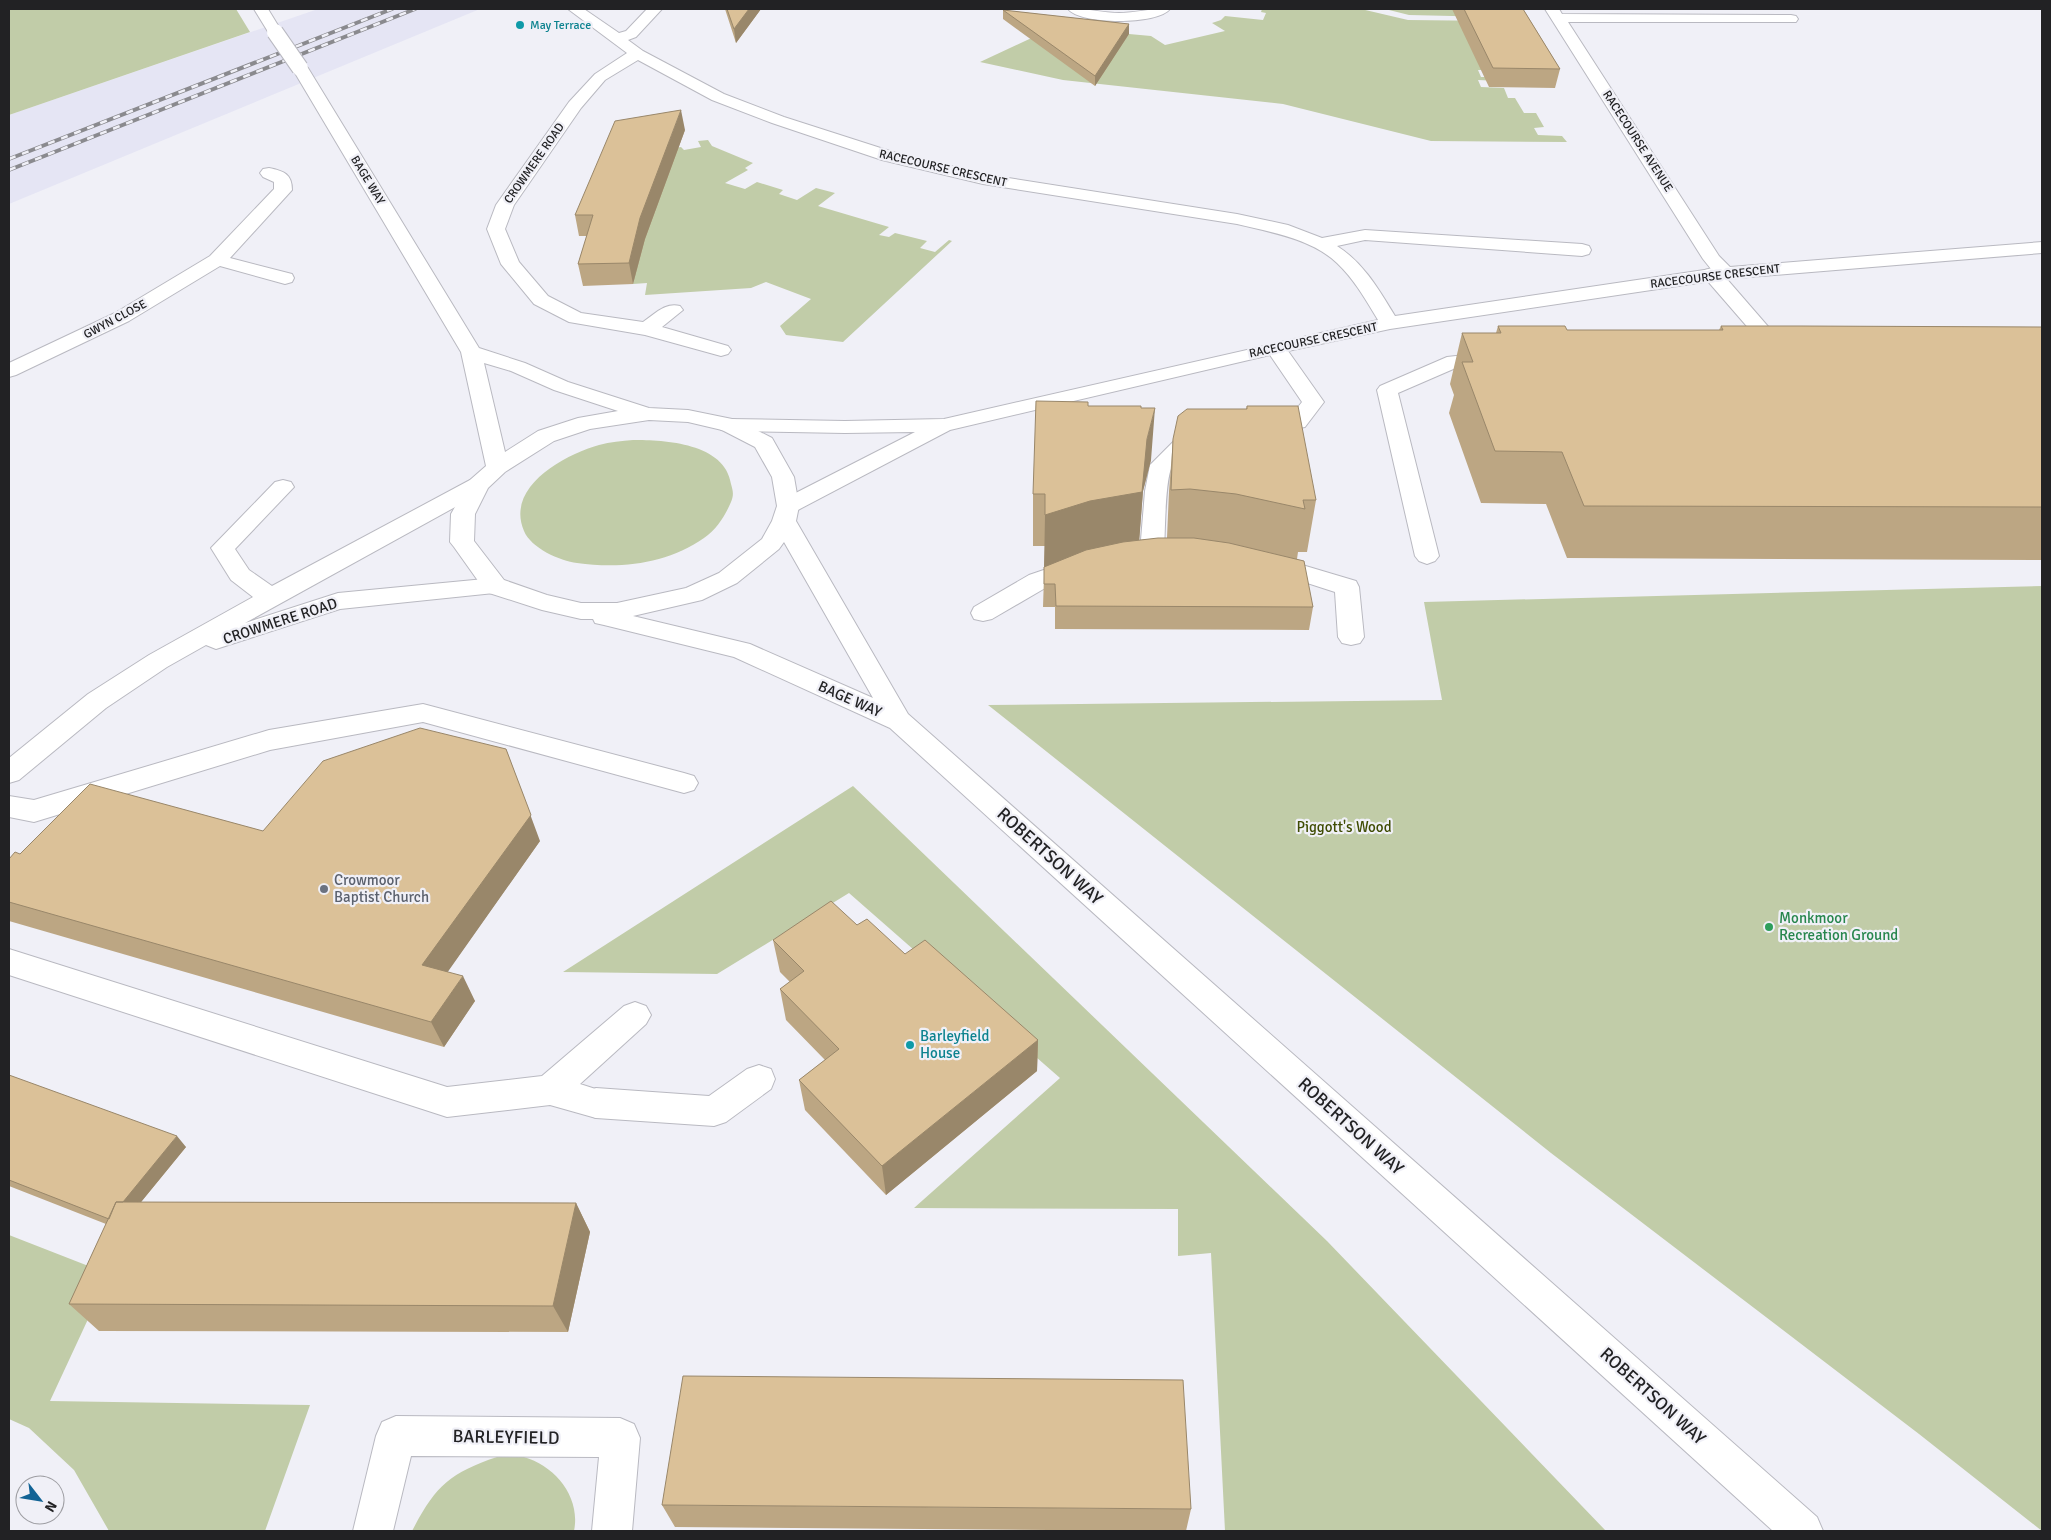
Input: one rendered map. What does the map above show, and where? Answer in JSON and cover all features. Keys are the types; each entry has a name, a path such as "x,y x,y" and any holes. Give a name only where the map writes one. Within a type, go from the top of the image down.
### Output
{"street":[{"name":"BAGE WAY","path":"262,9 275,32 300,68 471,352 497,467"},
{"name":"RACECOURSE CRESCENT","path":"575,9 638,54 718,97 778,120 888,156 983,179 1237,219 1282,229 1321,244 1343,258 1361,278 1390,323"},
{"path":"616,39 631,34 655,9"},
{"path":"1075,9 1111,17 1134,16 1163,9"},
{"path":"1555,14 1791,19"},
{"name":"RACECOURSE AVENUE","path":"1555,14 1712,259 1718,273 1780,341 1742,343"},
{"name":"CROWMERE ROAD","path":"638,54 625,60 600,77 574,105 505,205 496,229 510,264 541,300 576,318 647,329 720,350"},
{"name":"GWYN CLOSE","path":"9,371 122,317 217,260 283,190 283,180 269,173"},
{"path":"1321,244 1365,235 1582,250"},
{"name":"RACECOURSE CRESCENT","path":"729,425 845,427 944,425 1390,323 1718,273 2042,248"},
{"path":"217,260 285,278"},
{"path":"647,329 673,310"},
{"path":"1250,431 1297,422 1313,402 1275,348"},
{"path":"471,352 518,367 561,386 649,414"},
{"path":"1427,556 1386,390 1454,362 1512,356"},
{"path":"729,425 688,416 649,414 586,423 546,436 497,467 478,485 463,514 462,542 496,586 542,602 581,611 618,611 693,594 728,578 771,544 786,514"},
{"name":"BAGE WAY","path":"729,425 764,443 783,477 786,514 832,607 899,721"},
{"name":"RACECOURSE CRESCENT","path":"786,514 944,425"},
{"path":"1152,553 1156,491 1161,465 1184,444 1221,437"},
{"name":"CROWMERE ROAD","path":"9,773 97,701 158,661 270,597 478,485"},
{"name":"CROWMERE ROAD","path":"270,597 240,576 223,548 283,487"},
{"path":"983,613 1038,581 1095,560 1104,559"},
{"path":"1254,561 1273,564 1347,587 1352,637"},
{"name":"CROWMERE ROAD","path":"158,661 338,601 496,586"},
{"name":"BAGE WAY","path":"581,611 741,650 899,721"},
{"path":"9,807 34,811 270,740 423,713 684,783"},
{"name":"ROBERTSON WAY","path":"899,721 1803,1531"},
{"path":"9,962 447,1102 550,1090 596,1103 714,1111 759,1079"},
{"path":"550,1090 636,1015"},
{"name":"BARLEYFIELD","path":"374,1531 396,1436 620,1438 612,1531"}],"shaded area":[{"path":"318,9 480,9 9,204 9,115"}],"green space":[{"path":"9,9 236,9 250,32 9,115"},
{"path":"1262,9 1361,9 1408,20 1499,21 1495,70 1478,70 1481,77 1498,77 1500,81 1478,80 1481,87 1504,88 1508,98 1515,98 1524,113 1536,113 1544,127 1534,128 1538,135 1562,136 1567,142 1431,141 1283,104 1063,80 980,62 1055,27 1117,51 1129,34 1151,36 1165,45 1225,31 1212,23 1221,20 1225,16 1263,20 1266,13 1261,12"},
{"path":"1385,9 1472,9 1496,17 1409,15"},
{"path":"708,140 712,146 753,163 745,168 748,170 725,183 745,189 757,182 783,190 779,194 797,200 816,188 835,193 818,206 889,227 879,235 889,237 895,233 927,241 920,248 935,252 949,240 952,241 843,342 786,335 780,326 811,299 766,282 751,288 645,295 647,283 633,284 658,151 681,147 684,150 701,147 698,141"},
{"path":"633,440 676,443 706,452 718,460 726,470 733,495 726,512 713,531 690,547 675,554 627,565 594,565 570,562 547,553 533,543 524,531 520,515 523,500 530,487 541,475 570,456 585,450 607,443"},
{"name":"Monkmoor Recreation Ground","path":"2042,586 2042,1531 1919,1434 1551,1153 988,705 1442,700 1424,602"},
{"path":"853,786 1327,1241 1606,1531 1225,1531 1211,1253 1178,1256 1178,1209 914,1208 1060,1078 849,893 717,974 563,972"},
{"path":"9,1235 109,1274 50,1401 310,1405 265,1531 109,1531 74,1470 29,1428 9,1419"},
{"path":"497,1457 524,1457 535,1461 555,1475 563,1485 574,1506 574,1531 412,1531 428,1503 445,1484 467,1469"}],"building":[{"path":"727,9 749,9 734,29"},
{"path":"1464,9 1523,9 1560,69 1493,68"},
{"path":"1003,10 1129,24 1095,76"},
{"path":"681,110 640,218 629,263 578,264 593,215 575,215 615,121"},
{"path":"1498,326 1565,326 1567,330 1723,330 1721,326 2042,327 2042,507 1584,506 1562,452 1495,451 1462,362 1473,362 1462,333 1501,333"},
{"path":"1036,401 1088,402 1088,406 1141,406 1141,408 1155,408 1147,439 1142,492 1090,501 1045,515 1045,494 1033,494"},
{"path":"1247,406 1298,406 1316,500 1303,500 1305,509 1236,494 1190,489 1171,490 1173,439 1178,416 1187,409 1247,409"},
{"path":"1158,538 1194,538 1229,543 1304,561 1313,607 1056,606 1055,584 1044,584 1044,567 1086,550 1123,542"},
{"path":"420,728 506,749 531,815 422,965 463,976 431,1022 9,902 9,859 15,852 20,854 90,784 263,831 323,761"},
{"name":"Barleyfield House","path":"831,901 857,925 867,919 905,954 925,940 1038,1040 882,1166 799,1080 839,1049 780,989 804,971 773,940"},
{"path":"9,1075 177,1136 123,1202 116,1202 109,1219 9,1180"},
{"path":"116,1202 576,1203 553,1306 69,1304"},
{"path":"683,1376 1183,1380 1191,1509 662,1505"}],"railway":[{"path":"9,159 392,9"},
{"path":"9,170 415,9"}],"place":[{"name":"May Terrace","path":"520,25"},
{"name":"Crowmoor Baptist Church","path":"324,889"},
{"name":"Monkmoor Recreation Ground","path":"1769,927"},
{"name":"Barleyfield House","path":"910,1045"}],"park label":[{"name":"Piggott's Wood","path":"1344,827"}]}
